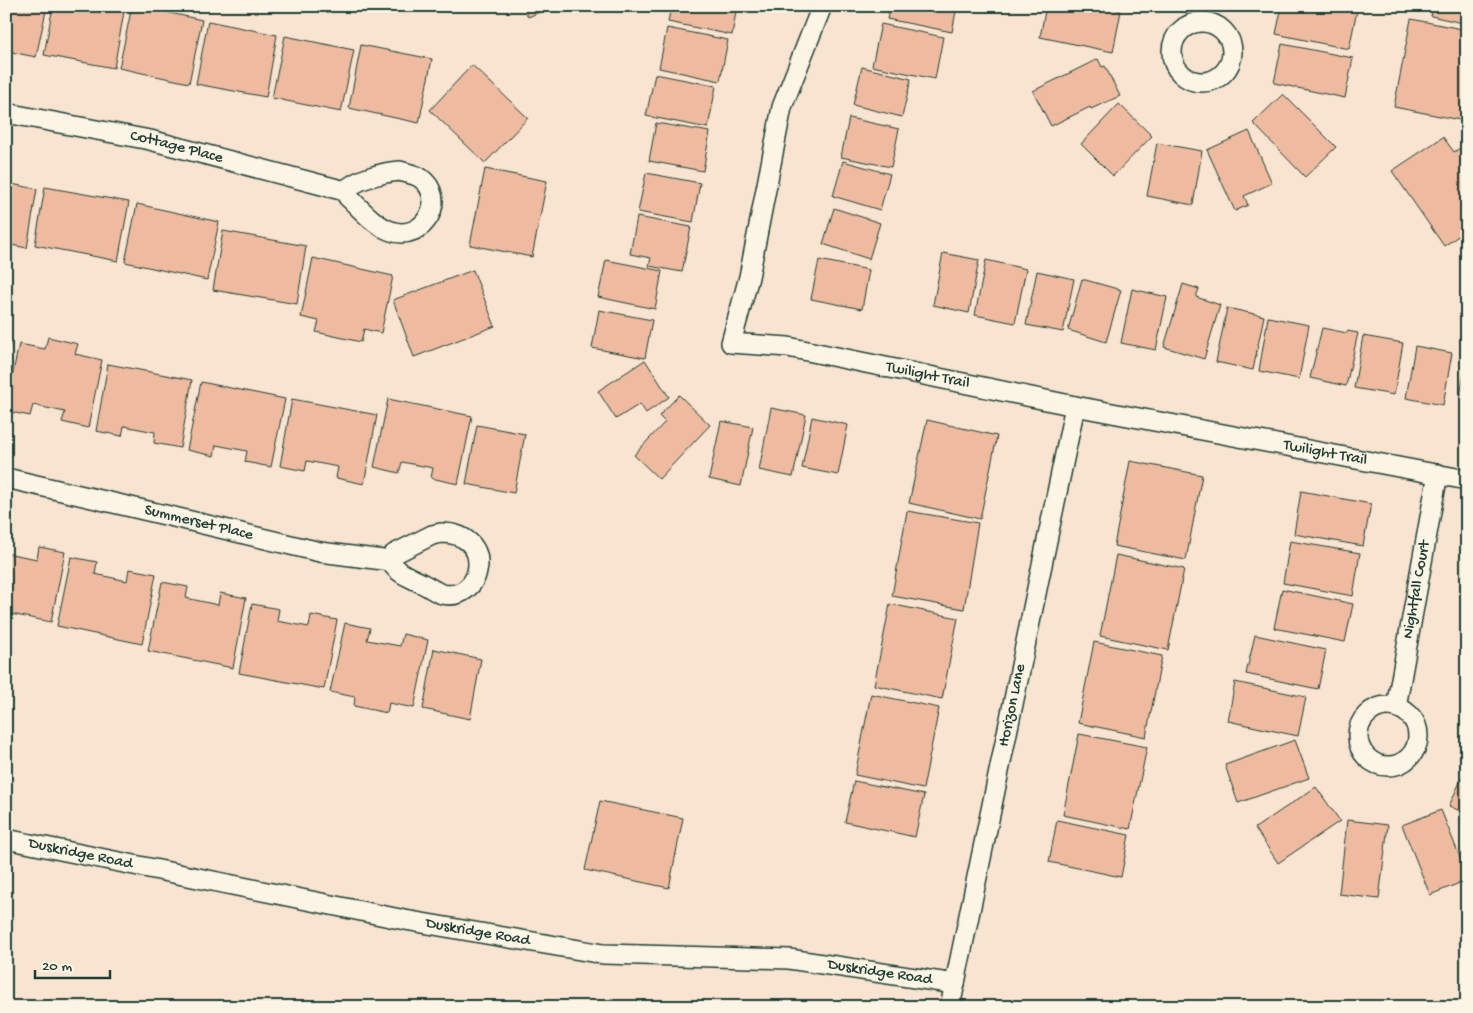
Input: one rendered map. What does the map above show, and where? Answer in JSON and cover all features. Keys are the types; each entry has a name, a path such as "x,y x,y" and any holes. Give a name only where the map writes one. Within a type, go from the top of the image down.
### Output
{"street":[{"name":"Twilight Trail","path":"822,6 782,107 749,277 731,343 788,347 1075,406 1467,480"},
{"name":"Cottage Place","path":"6,112 150,140 345,191"},
{"name":"Horizon Lane","path":"950,1007 1075,406"},
{"name":"Nightfall Court","path":"1396,707 1438,474"},
{"name":"Summerset Place","path":"6,478 320,552 391,561"},
{"name":"Duskridge Road","path":"6,839 405,920 603,954 789,959 955,984"}],"building":[{"path":"6,6 47,6 36,57 6,51"},
{"path":"53,6 125,6 114,68 44,55"},
{"path":"132,6 202,20 189,83 119,68"},
{"path":"523,6 546,6 547,9 528,17"},
{"path":"671,6 737,6 732,35 668,22"},
{"path":"890,6 957,6 952,32 887,19"},
{"path":"1046,6 1099,6 1121,11 1113,52 1040,37"},
{"path":"1282,6 1340,6 1357,10 1349,49 1276,34"},
{"path":"1433,6 1467,6 1467,24 1431,16"},
{"path":"1411,19 1467,30 1467,110 1465,121 1394,107"},
{"path":"208,21 277,35 266,97 196,84"},
{"path":"881,24 943,37 935,79 872,66"},
{"path":"667,28 728,40 720,81 659,68"},
{"path":"285,36 354,50 341,112 272,98"},
{"path":"1282,44 1353,58 1345,98 1274,83"},
{"path":"361,45 432,59 419,123 349,108"},
{"path":"1098,59 1102,67 1105,66 1120,96 1091,109 1090,107 1051,126 1033,91"},
{"path":"472,65 528,118 485,163 430,110"},
{"path":"862,67 911,79 902,117 853,105"},
{"path":"655,74 716,86 708,128 646,116"},
{"path":"1283,94 1336,147 1305,177 1253,123"},
{"path":"1119,104 1152,136 1113,176 1081,144"},
{"path":"849,118 899,129 891,167 841,157"},
{"path":"656,123 710,132 703,171 649,161"},
{"path":"1249,131 1272,183 1244,196 1248,205 1235,211 1207,150"},
{"path":"1443,137 1454,152 1463,146 1467,152 1467,230 1444,246 1392,171"},
{"path":"1157,143 1202,151 1193,205 1147,196"},
{"path":"843,161 890,174 880,210 833,196"},
{"path":"485,169 547,181 532,257 470,245"},
{"path":"646,173 700,183 693,222 638,212"},
{"path":"6,183 37,189 27,248 6,244"},
{"path":"45,187 129,202 118,261 35,245"},
{"path":"137,204 219,222 207,280 125,262"},
{"path":"834,208 880,223 869,259 823,244"},
{"path":"637,217 691,227 682,272 649,266 651,258 630,254"},
{"path":"223,231 306,246 297,304 213,290"},
{"path":"943,253 979,260 969,313 933,305"},
{"path":"313,258 393,276 381,333 364,329 361,342 316,332 319,321 301,317"},
{"path":"606,260 662,271 655,309 598,297"},
{"path":"819,260 869,270 862,309 811,299"},
{"path":"986,260 1026,269 1015,323 975,315"},
{"path":"473,270 495,326 414,357 393,300"},
{"path":"1037,271 1074,279 1063,332 1026,325"},
{"path":"1082,279 1121,290 1106,342 1068,330"},
{"path":"1183,284 1199,289 1196,297 1220,305 1204,359 1164,347"},
{"path":"1132,289 1167,297 1156,350 1121,343"},
{"path":"1227,308 1264,316 1253,370 1216,362"},
{"path":"599,310 652,320 645,358 592,348"},
{"path":"1268,317 1309,325 1299,379 1259,371"},
{"path":"1322,328 1347,333 1347,331 1358,333 1346,386 1310,378"},
{"path":"1363,336 1403,343 1394,395 1354,388"},
{"path":"48,337 78,344 75,354 102,360 88,428 62,422 65,412 33,405 30,416 6,411 19,344 45,349"},
{"path":"6,341 11,342 6,367"},
{"path":"1415,346 1452,353 1443,405 1406,398"},
{"path":"1467,358 1467,396 1460,395"},
{"path":"645,360 669,397 646,413 640,404 616,419 598,391"},
{"path":"108,364 192,380 180,448 154,443 155,432 124,426 122,436 96,431"},
{"path":"201,382 285,399 271,467 245,462 247,451 216,445 214,456 187,450"},
{"path":"679,395 710,425 659,479 634,455 665,422 659,416"},
{"path":"292,399 377,415 364,484 336,478 338,467 307,461 305,471 280,466"},
{"path":"388,399 472,416 458,484 431,478 433,468 402,462 399,473 374,467"},
{"path":"771,408 806,415 793,477 759,470"},
{"path":"812,417 848,425 838,475 802,468"},
{"path":"927,420 997,436 980,519 909,503"},
{"path":"721,421 753,427 741,486 709,479"},
{"path":"477,425 525,434 514,493 466,484"},
{"path":"1130,461 1202,475 1186,560 1114,546"},
{"path":"1301,491 1371,504 1363,546 1294,534"},
{"path":"907,511 978,523 964,609 892,596"},
{"path":"1290,541 1360,553 1353,596 1283,583"},
{"path":"39,547 65,552 51,622 6,613 6,553 37,559"},
{"path":"1116,555 1184,569 1168,650 1100,636"},
{"path":"71,557 97,562 95,574 127,581 129,569 156,574 142,644 57,626"},
{"path":"162,582 188,587 186,598 218,605 220,593 246,598 233,668 148,651"},
{"path":"1282,589 1353,604 1345,642 1274,628"},
{"path":"252,604 279,609 277,621 309,627 311,615 337,620 324,689 239,673"},
{"path":"890,604 958,618 942,699 874,685"},
{"path":"345,623 370,628 367,640 400,646 403,634 428,640 414,708 389,703 387,713 354,706 355,697 330,692"},
{"path":"1255,635 1326,650 1318,689 1246,674"},
{"path":"1094,642 1162,656 1146,737 1078,723"},
{"path":"434,649 481,659 470,719 423,709"},
{"path":"1235,682 1306,697 1298,736 1228,721"},
{"path":"871,694 939,708 923,789 855,775"},
{"path":"1467,696 1467,717 1463,717"},
{"path":"1079,734 1147,747 1130,829 1063,815"},
{"path":"1295,740 1309,778 1238,803 1225,765"},
{"path":"1465,771 1467,772 1467,814 1449,806"},
{"path":"854,781 924,795 915,837 845,822"},
{"path":"1316,787 1340,821 1278,863 1255,828"},
{"path":"600,801 683,818 669,888 585,870"},
{"path":"1441,810 1467,875 1467,880 1430,895 1402,825"},
{"path":"1057,820 1129,835 1121,877 1049,862"},
{"path":"1347,820 1388,825 1379,899 1339,894"}]}
